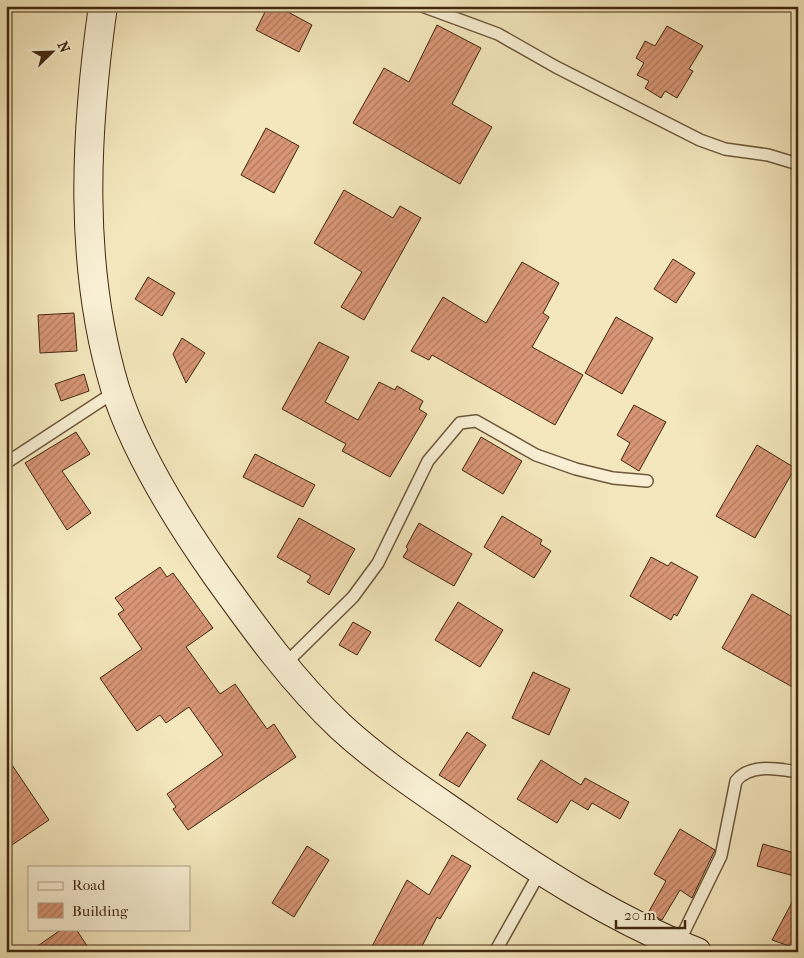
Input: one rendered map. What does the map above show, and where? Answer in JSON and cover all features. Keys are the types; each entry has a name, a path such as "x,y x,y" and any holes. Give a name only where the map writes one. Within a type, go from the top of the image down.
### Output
{"street":[{"path":"103,6 92,89 88,192 92,284 102,337 116,391 148,465 193,542 284,666 340,726 400,776 540,872 640,927 687,948"}],"lane":[{"path":"422,6 498,34 556,67 700,140 725,149 768,155 798,164"},
{"path":"6,464 116,391"},
{"path":"284,666 353,597 378,563 428,461 460,423 476,421 536,455 576,470 613,478 647,482"},
{"path":"687,948 721,856 736,781 741,775 757,769 777,768 798,772"},
{"path":"495,952 540,872"}],"building":[{"path":"268,6 277,6 312,25 299,52 256,30"},
{"path":"437,25 481,48 452,104 492,127 460,184 353,123 384,68 409,82"},
{"path":"667,26 703,46 689,69 693,71 677,98 665,91 661,98 645,88 649,81 637,75 644,63 636,58 645,41 655,46"},
{"path":"266,128 299,146 274,193 241,175"},
{"path":"344,190 393,218 400,206 421,218 364,320 341,307 362,272 314,243"},
{"path":"673,259 695,273 676,303 654,289"},
{"path":"522,262 559,283 543,313 549,317 532,347 583,375 555,425 432,355 429,360 411,351 443,297 486,323"},
{"path":"148,277 175,293 162,316 135,299"},
{"path":"74,313 77,351 40,353 38,315"},
{"path":"616,317 653,338 622,394 585,373"},
{"path":"182,338 205,353 186,383 173,354"},
{"path":"319,342 349,357 325,402 358,420 379,382 395,390 397,386 423,401 419,409 427,414 390,477 342,451 346,444 282,409"},
{"path":"84,374 89,391 61,401 55,384"},
{"path":"634,405 666,422 639,471 621,460 630,443 617,435"},
{"path":"76,432 90,454 62,471 91,513 67,530 25,463"},
{"path":"481,437 522,461 503,494 462,470"},
{"path":"757,445 795,468 755,538 716,516"},
{"path":"255,454 315,485 303,507 243,477"},
{"path":"502,516 542,540 540,544 551,551 534,578 484,547"},
{"path":"299,518 355,549 329,595 307,582 311,576 277,557"},
{"path":"419,523 472,554 454,586 403,557 408,549 406,547"},
{"path":"651,557 668,566 671,562 698,577 677,616 674,614 671,620 630,596"},
{"path":"160,567 167,577 173,573 213,628 186,647 220,694 235,684 267,729 274,724 296,757 188,830 173,809 176,807 167,794 223,755 189,707 166,723 160,715 137,731 100,678 142,649 118,614 124,610 115,598"},
{"path":"752,594 798,620 798,690 722,648"},
{"path":"458,602 503,630 480,667 435,640"},
{"path":"353,622 371,632 357,655 339,645"},
{"path":"533,672 570,689 549,735 512,718"},
{"path":"467,732 486,745 459,787 439,775"},
{"path":"6,756 49,820 6,849"},
{"path":"541,760 581,785 585,778 629,802 620,819 592,803 588,810 571,800 557,823 517,799"},
{"path":"680,829 715,850 692,898 680,890 662,920 648,913 666,881 654,874"},
{"path":"763,844 798,854 798,877 757,866"},
{"path":"307,846 329,860 294,917 272,903"},
{"path":"452,855 471,866 440,919 437,917 419,952 369,952 407,880 429,895"},
{"path":"798,891 798,949 772,940"},
{"path":"61,930 77,930 91,952 29,952"}]}
